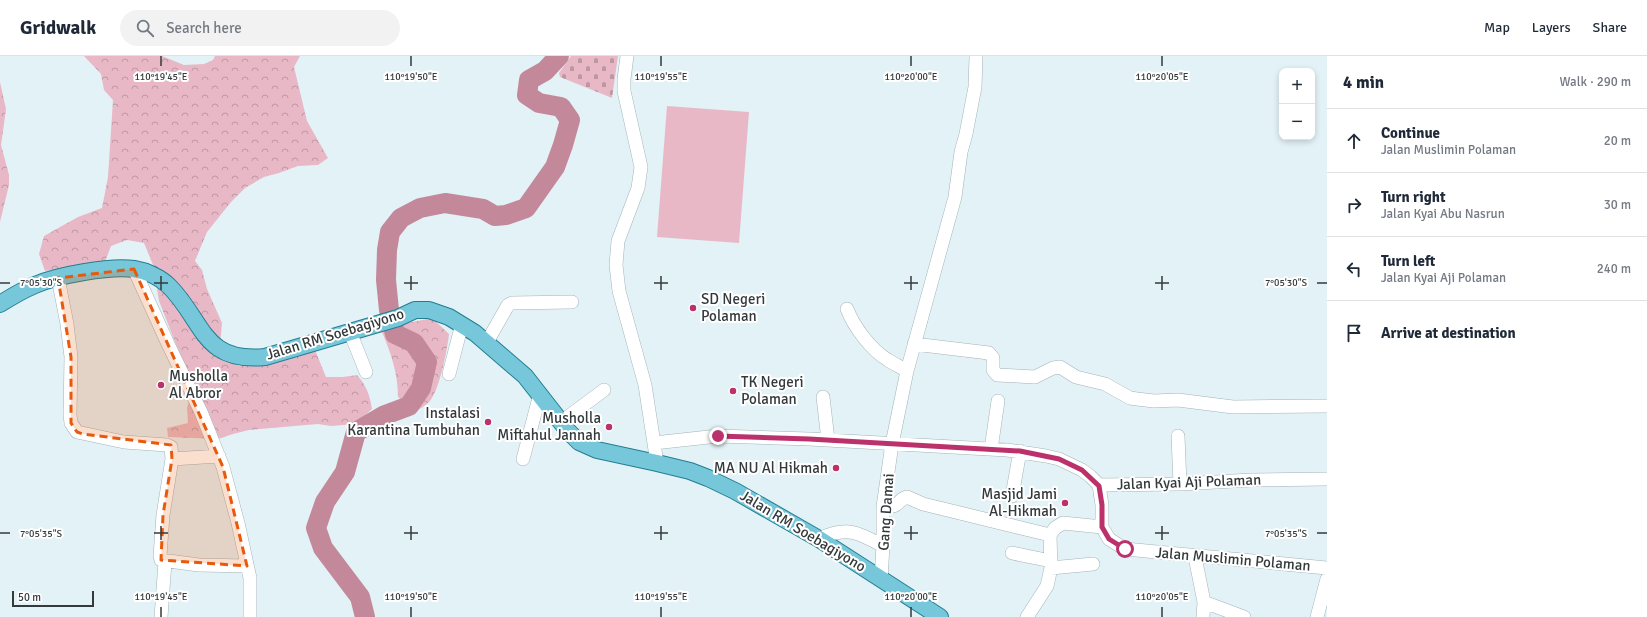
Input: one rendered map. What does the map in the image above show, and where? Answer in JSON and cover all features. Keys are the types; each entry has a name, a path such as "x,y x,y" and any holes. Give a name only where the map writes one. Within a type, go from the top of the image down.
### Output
{"main road":[{"name":"Jalan RM Soebagiyono","path":"0,304 36,284 58,278 112,270 134,269 156,277 168,286 180,299 200,330 209,340 227,353 250,358 265,357 393,319 415,310 429,310 449,317 462,324 487,342 525,376 570,432 597,450 690,471 735,491 819,539 940,617"}],"street":[{"path":"627,56 624,91 640,155 641,167 638,188 618,241 616,265 619,291 645,385 658,463"},
{"name":"Gang Damai","path":"881,579 883,507 892,444 907,371 955,197 960,160 975,87 976,56"},
{"path":"134,269 201,412 224,467 247,566 251,591 250,617"},
{"path":"58,278 67,324 71,357 71,423 77,432 124,442 168,445 171,448 172,459 163,515 161,560 165,562 199,565 247,566"},
{"path":"487,342 508,305 512,303 572,302"},
{"path":"847,309 854,324 876,351 887,360 907,371"},
{"path":"449,374 462,324"},
{"path":"350,332 366,372"},
{"path":"914,344 989,353 993,358 993,370 997,374 1036,377 1053,368 1060,367 1076,377 1105,384 1130,398 1154,401 1178,400 1240,407 1327,406"},
{"path":"570,432 604,390"},
{"path":"523,459 540,394"},
{"path":"822,397 828,440"},
{"path":"991,449 998,401"},
{"name":"Jalan Kyai Aji Polaman","path":"654,443 718,436 828,440 1020,451 1053,457 1072,464 1090,476 1099,486 1251,480 1327,479"},
{"path":"1178,436 1180,484"},
{"path":"1012,496 1020,451"},
{"path":"172,459 219,456"},
{"path":"1026,617 1045,590 1051,564 1050,535 1055,528 1063,523 1102,527 1102,505 1099,486"},
{"path":"883,507 894,506 902,499 907,497 923,504 1050,535"},
{"name":"Jalan Muslimin Polaman","path":"1102,527 1109,539 1125,549 1327,568"},
{"path":"819,539 836,532 855,532 883,546"},
{"path":"1012,554 1051,564 1093,564"},
{"path":"1196,556 1204,602 1203,617"},
{"path":"161,617 165,562"},
{"path":"1318,617 1327,579"},
{"path":"1204,602 1244,617"}],"highlighted area":[{"path":"134,269 223,467 247,566 161,560 163,515 172,459 171,445 83,434 77,432 71,423 71,357 58,278"}],"green space":[{"path":"84,56 162,56 184,65 204,64 213,60 215,56 300,56 294,67 307,121 328,158 318,165 298,166 264,177 245,188 231,202 207,232 195,261 202,270 207,289 222,323 219,356 239,366 264,366 279,360 315,350 326,377 357,375 365,386 369,395 372,409 356,424 331,426 318,424 249,430 218,439 168,437 167,428 188,423 187,408 193,388 159,301 153,265 144,243 127,240 111,246 105,262 45,271 39,254 44,236 78,217 102,208 108,177 113,100 104,90 101,74"},
{"path":"571,56 618,56 612,98 560,77 559,73"},
{"path":"0,82 6,109 1,145 9,175 9,185 0,222"},
{"path":"667,106 749,112 739,243 657,237"},
{"path":"432,318 449,334 447,350 440,379 434,395 430,401 415,412 398,397 397,380 382,332 407,323"}],"waterway":[{"path":"365,617 360,597 323,548 316,528 325,502 345,472 356,432 385,415 409,406 421,388 427,362 414,343 395,334 389,310 386,280 387,250 390,232 401,218 420,208 445,203 483,209 495,216 506,215 526,208 555,167 570,120 561,107 539,103 527,95 529,80 545,71 559,56"}],"place":[{"name":"SD Negeri Polaman","path":"693,308"},
{"name":"Musholla Al Abror","path":"161,385"},
{"name":"TK Negeri Polaman","path":"733,391"},
{"name":"Instalasi Karantina Tumbuhan","path":"488,422"},
{"name":"Musholla Miftahul Jannah","path":"609,427"},
{"name":"MA NU Al Hikmah","path":"836,468"},
{"name":"Masjid Jami Al-Hikmah","path":"1065,503"}],"route":[{"path":"718,436 809,439 1020,451 1059,459 1082,470 1099,486 1102,505 1102,527 1109,539 1125,549"}]}
